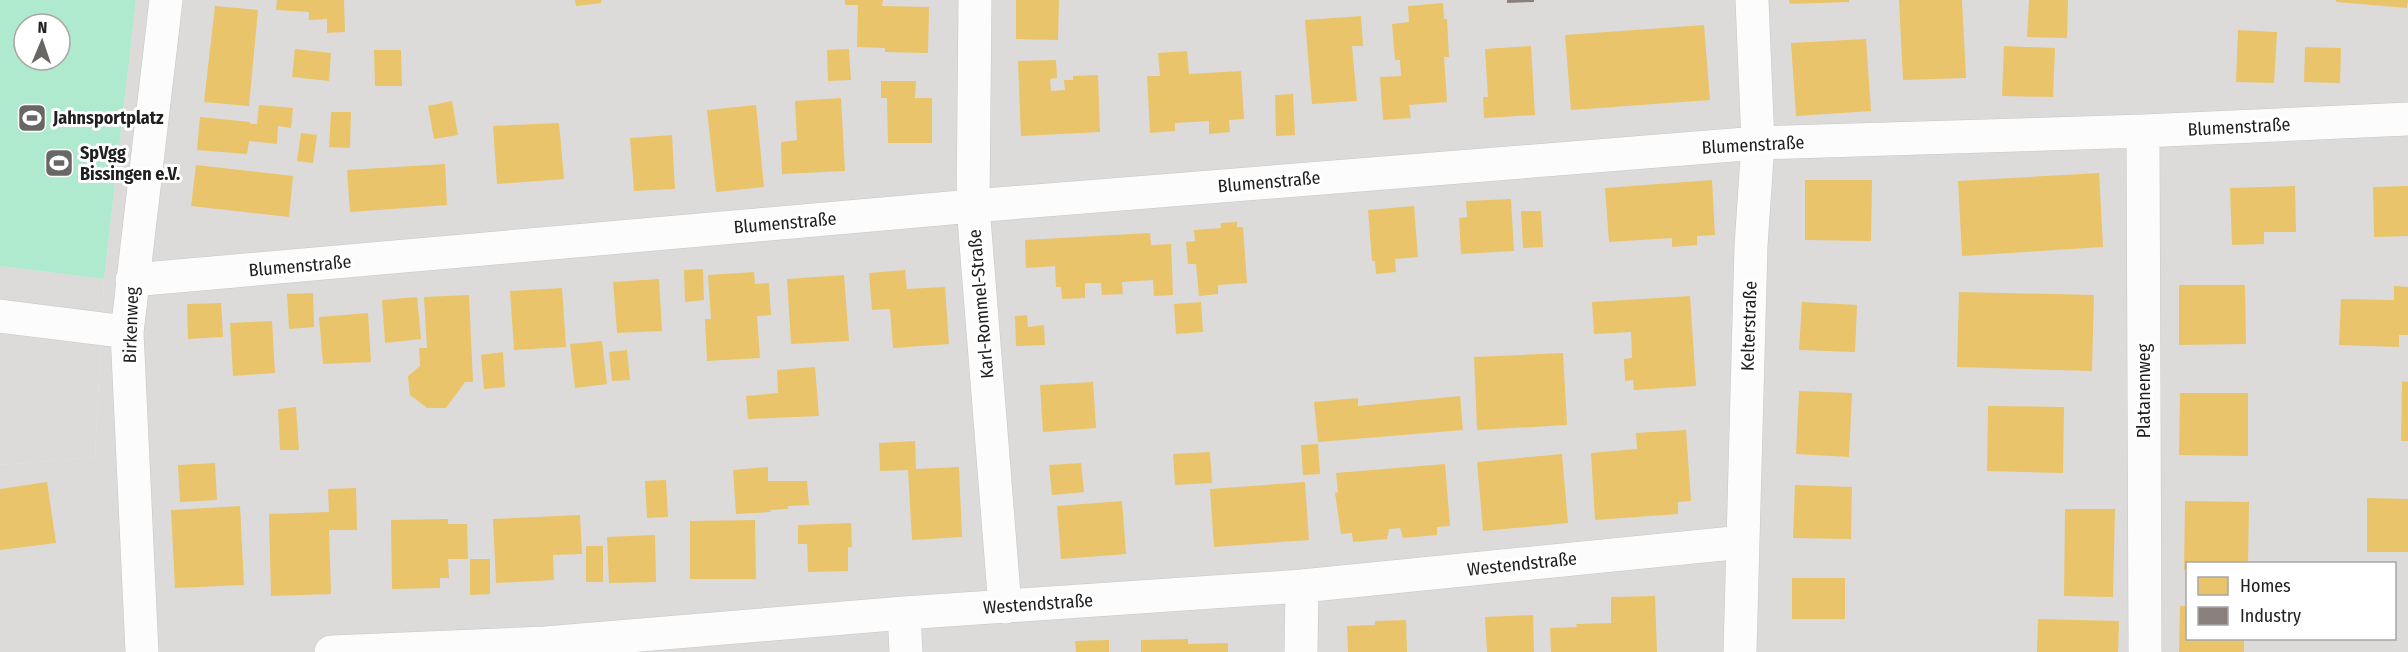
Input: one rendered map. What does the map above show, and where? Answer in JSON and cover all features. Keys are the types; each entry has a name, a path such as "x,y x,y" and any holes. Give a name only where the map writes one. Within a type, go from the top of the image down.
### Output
{"street":[{"name":"Birkenweg","path":"142,652 127,332 166,0"},
{"name":"Karl-Rommel-Straße","path":"975,0 973,206 1005,607"},
{"name":"Kelterstraße","path":"1740,652 1751,246 1758,144 1752,0"},
{"name":"Blumenstraße","path":"132,280 973,206 1758,144 2143,131 2408,119"},
{"name":"Platanenweg","path":"2143,131 2145,652"},
{"path":"0,316 127,332"},
{"name":"Westendstraße","path":"331,652 546,647 904,613 1302,586 1743,542"},
{"path":"1301,652 1302,586"},
{"path":"904,613 906,652"}],"shaded area":[{"path":"136,0 2408,0 2408,652 0,652 0,465 95,457 104,279"},
{"path":"0,266 104,279 95,457 0,465"}],"green space":[{"name":"SpVgg Bissingen e.V.","path":"0,0 136,0 104,279 0,266"}],"building: Homes":[{"path":"277,0 344,0 345,32 327,33 327,19 309,20 309,12 276,10"},
{"path":"575,0 601,0 601,3 576,6"},
{"path":"845,0 883,0 882,6 929,7 928,53 885,52 885,48 857,47 858,5 845,5"},
{"path":"1016,0 1059,0 1058,40 1016,39"},
{"path":"1789,0 1849,0 1849,2 1790,4"},
{"path":"1899,0 1962,0 1966,78 1903,80"},
{"path":"2029,0 2068,0 2067,38 2027,37"},
{"path":"2336,0 2408,0 2407,8 2336,2"},
{"path":"1443,3 1444,19 1447,19 1449,57 1444,57 1447,102 1409,105 1411,118 1383,120 1380,77 1401,76 1400,60 1395,60 1392,24 1409,22 1408,6"},
{"path":"215,6 258,10 249,106 204,102"},
{"path":"1361,16 1363,46 1352,46 1357,101 1312,104 1305,20"},
{"path":"1704,25 1710,100 1571,110 1565,35"},
{"path":"2238,30 2277,32 2274,83 2236,82"},
{"path":"1866,39 1871,111 1796,116 1791,43"},
{"path":"1531,46 1535,115 1484,118 1483,97 1488,97 1485,49"},
{"path":"2004,46 2055,48 2053,97 2002,96"},
{"path":"2305,47 2341,48 2340,83 2304,82"},
{"path":"295,49 331,53 329,81 292,77"},
{"path":"849,49 851,80 828,81 827,50"},
{"path":"374,50 401,50 402,86 375,86"},
{"path":"1187,51 1189,74 1241,71 1244,119 1229,120 1230,132 1209,134 1209,121 1175,123 1175,131 1150,133 1147,76 1160,76 1158,53"},
{"path":"1056,60 1057,78 1050,79 1051,91 1065,90 1064,80 1073,80 1073,76 1098,75 1100,132 1021,136 1018,61"},
{"path":"881,81 916,81 915,98 932,98 932,143 888,143 887,98 881,98"},
{"path":"1293,94 1295,135 1276,136 1275,95"},
{"path":"841,98 845,171 782,174 781,142 797,140 795,101"},
{"path":"452,101 458,135 434,139 428,106"},
{"path":"259,105 293,108 291,128 278,126 277,144 249,141 247,154 197,150 200,117 257,124"},
{"path":"756,105 764,187 716,192 707,110"},
{"path":"331,112 351,112 350,148 329,147"},
{"path":"559,123 564,179 497,184 493,126"},
{"path":"301,133 317,135 313,163 297,161"},
{"path":"672,135 675,189 634,191 630,138"},
{"path":"445,164 447,205 350,212 347,170"},
{"path":"196,165 293,176 289,217 191,206"},
{"path":"2099,173 2103,247 1962,256 1958,181"},
{"path":"1712,180 1715,235 1697,236 1697,245 1672,247 1672,238 1609,242 1605,188"},
{"path":"1805,180 1872,180 1871,241 1805,240"},
{"path":"2295,186 2296,232 2264,232 2264,244 2232,245 2230,188"},
{"path":"2408,186 2408,236 2374,237 2373,187"},
{"path":"1511,199 1514,251 1461,254 1459,218 1467,217 1466,201"},
{"path":"1414,206 1418,257 1395,259 1396,272 1376,274 1375,261 1372,261 1368,210"},
{"path":"1521,211 1541,211 1543,247 1523,248"},
{"path":"1237,222 1237,227 1243,227 1247,283 1218,285 1218,294 1199,296 1196,264 1188,264 1186,242 1195,241 1194,230 1221,228 1221,223"},
{"path":"1150,233 1151,245 1171,244 1173,295 1154,296 1153,280 1122,282 1123,294 1102,295 1101,283 1085,283 1085,298 1062,299 1061,287 1056,287 1055,266 1026,268 1025,240"},
{"path":"703,269 704,300 685,302 684,270"},
{"path":"905,270 907,289 945,287 949,344 893,348 890,309 872,310 869,273"},
{"path":"754,272 755,284 769,283 771,315 757,316 760,358 707,361 705,319 711,319 708,275"},
{"path":"844,275 849,341 791,344 787,279"},
{"path":"659,279 662,331 617,333 613,282"},
{"path":"2179,285 2245,285 2246,344 2179,345"},
{"path":"2394,286 2408,287 2408,335 2399,335 2399,347 2339,345 2341,299 2394,300"},
{"path":"562,288 566,347 514,350 510,291"},
{"path":"1959,292 2094,295 2092,371 1957,367"},
{"path":"313,293 314,327 289,329 287,294"},
{"path":"469,295 473,382 465,382 446,408 427,408 410,395 408,376 420,366 419,348 427,348 424,297"},
{"path":"1690,296 1696,386 1634,390 1633,380 1625,381 1624,359 1632,358 1631,332 1594,334 1592,302"},
{"path":"417,297 421,339 385,343 382,300"},
{"path":"1201,302 1203,332 1176,334 1174,304"},
{"path":"1802,302 1857,305 1855,352 1799,350"},
{"path":"221,303 223,337 188,339 187,304"},
{"path":"368,313 371,362 323,364 319,317"},
{"path":"1027,315 1028,327 1044,325 1045,345 1016,346 1015,316"},
{"path":"272,321 275,373 233,376 230,323"},
{"path":"602,341 607,384 575,388 570,344"},
{"path":"627,350 630,380 612,381 609,352"},
{"path":"503,352 505,387 484,389 481,355"},
{"path":"1563,353 1567,425 1477,430 1474,357"},
{"path":"815,367 819,416 748,419 746,396 778,393 777,370"},
{"path":"2402,381 2408,382 2408,441 2401,441"},
{"path":"1093,382 1096,428 1043,432 1040,385"},
{"path":"1799,391 1852,393 1849,457 1796,454"},
{"path":"2180,393 2248,393 2248,456 2179,455"},
{"path":"1460,396 1463,430 1318,442 1314,402 1358,398 1358,406"},
{"path":"1988,406 2064,407 2063,473 1987,471"},
{"path":"296,407 299,450 280,450 278,409"},
{"path":"1686,430 1691,501 1678,502 1678,514 1595,520 1591,453 1637,449 1636,433"},
{"path":"915,441 916,469 959,467 962,537 912,540 908,470 880,471 879,443"},
{"path":"1318,444 1320,474 1303,475 1301,445"},
{"path":"1210,452 1212,483 1175,485 1173,454"},
{"path":"1562,454 1568,523 1483,531 1477,462"},
{"path":"215,463 217,500 180,502 178,465"},
{"path":"1081,463 1084,492 1052,495 1049,465"},
{"path":"1445,464 1450,526 1437,527 1437,535 1403,538 1400,528 1389,529 1387,539 1353,542 1352,533 1341,534 1335,493 1338,492 1336,473"},
{"path":"768,467 768,481 807,481 809,505 788,506 788,509 770,510 771,512 736,514 733,470"},
{"path":"666,480 668,517 647,518 645,481"},
{"path":"47,482 56,543 0,550 0,489"},
{"path":"1305,482 1309,540 1214,547 1210,489"},
{"path":"1795,485 1852,487 1851,539 1793,538"},
{"path":"356,488 357,530 329,530 331,594 271,596 269,514 329,512 328,489"},
{"path":"2367,498 2408,499 2408,552 2367,552"},
{"path":"1122,501 1126,554 1061,559 1057,506"},
{"path":"2185,501 2249,502 2248,562 2186,562 2186,570 2184,570"},
{"path":"240,506 244,585 175,588 171,510"},
{"path":"2065,509 2115,509 2113,597 2064,596"},
{"path":"580,515 582,554 553,555 554,580 496,583 493,519"},
{"path":"448,519 448,524 467,524 468,559 448,559 449,578 440,578 440,588 392,589 391,520"},
{"path":"755,520 756,579 690,579 690,521"},
{"path":"851,523 852,547 848,547 848,571 808,572 807,544 798,544 798,525"},
{"path":"655,535 656,582 609,583 607,537"},
{"path":"586,546 603,546 603,582 586,582"},
{"path":"470,559 490,559 490,594 470,595"},
{"path":"1792,578 1845,578 1845,619 1792,619"},
{"path":"1655,596 1657,652 1551,652 1550,628 1577,627 1576,624 1611,623 1611,597"},
{"path":"2180,606 2186,606 2186,640 2244,640 2244,652 2179,652"},
{"path":"1533,615 1534,652 1487,652 1485,617"},
{"path":"2038,619 2119,621 2118,652 2037,652"},
{"path":"1406,620 1407,652 1348,652 1347,626 1375,625 1375,621"},
{"path":"1188,639 1188,644 1228,643 1228,652 1141,652 1141,640"},
{"path":"1109,640 1109,652 1076,652 1075,641"}],"building: Industry":[{"path":"1507,0 1534,0 1534,2 1507,3"}],"place":[{"name":"Jahnsportplatz","path":"32,118"},
{"name":"SpVgg Bissingen e.V.","path":"59,163"}]}
